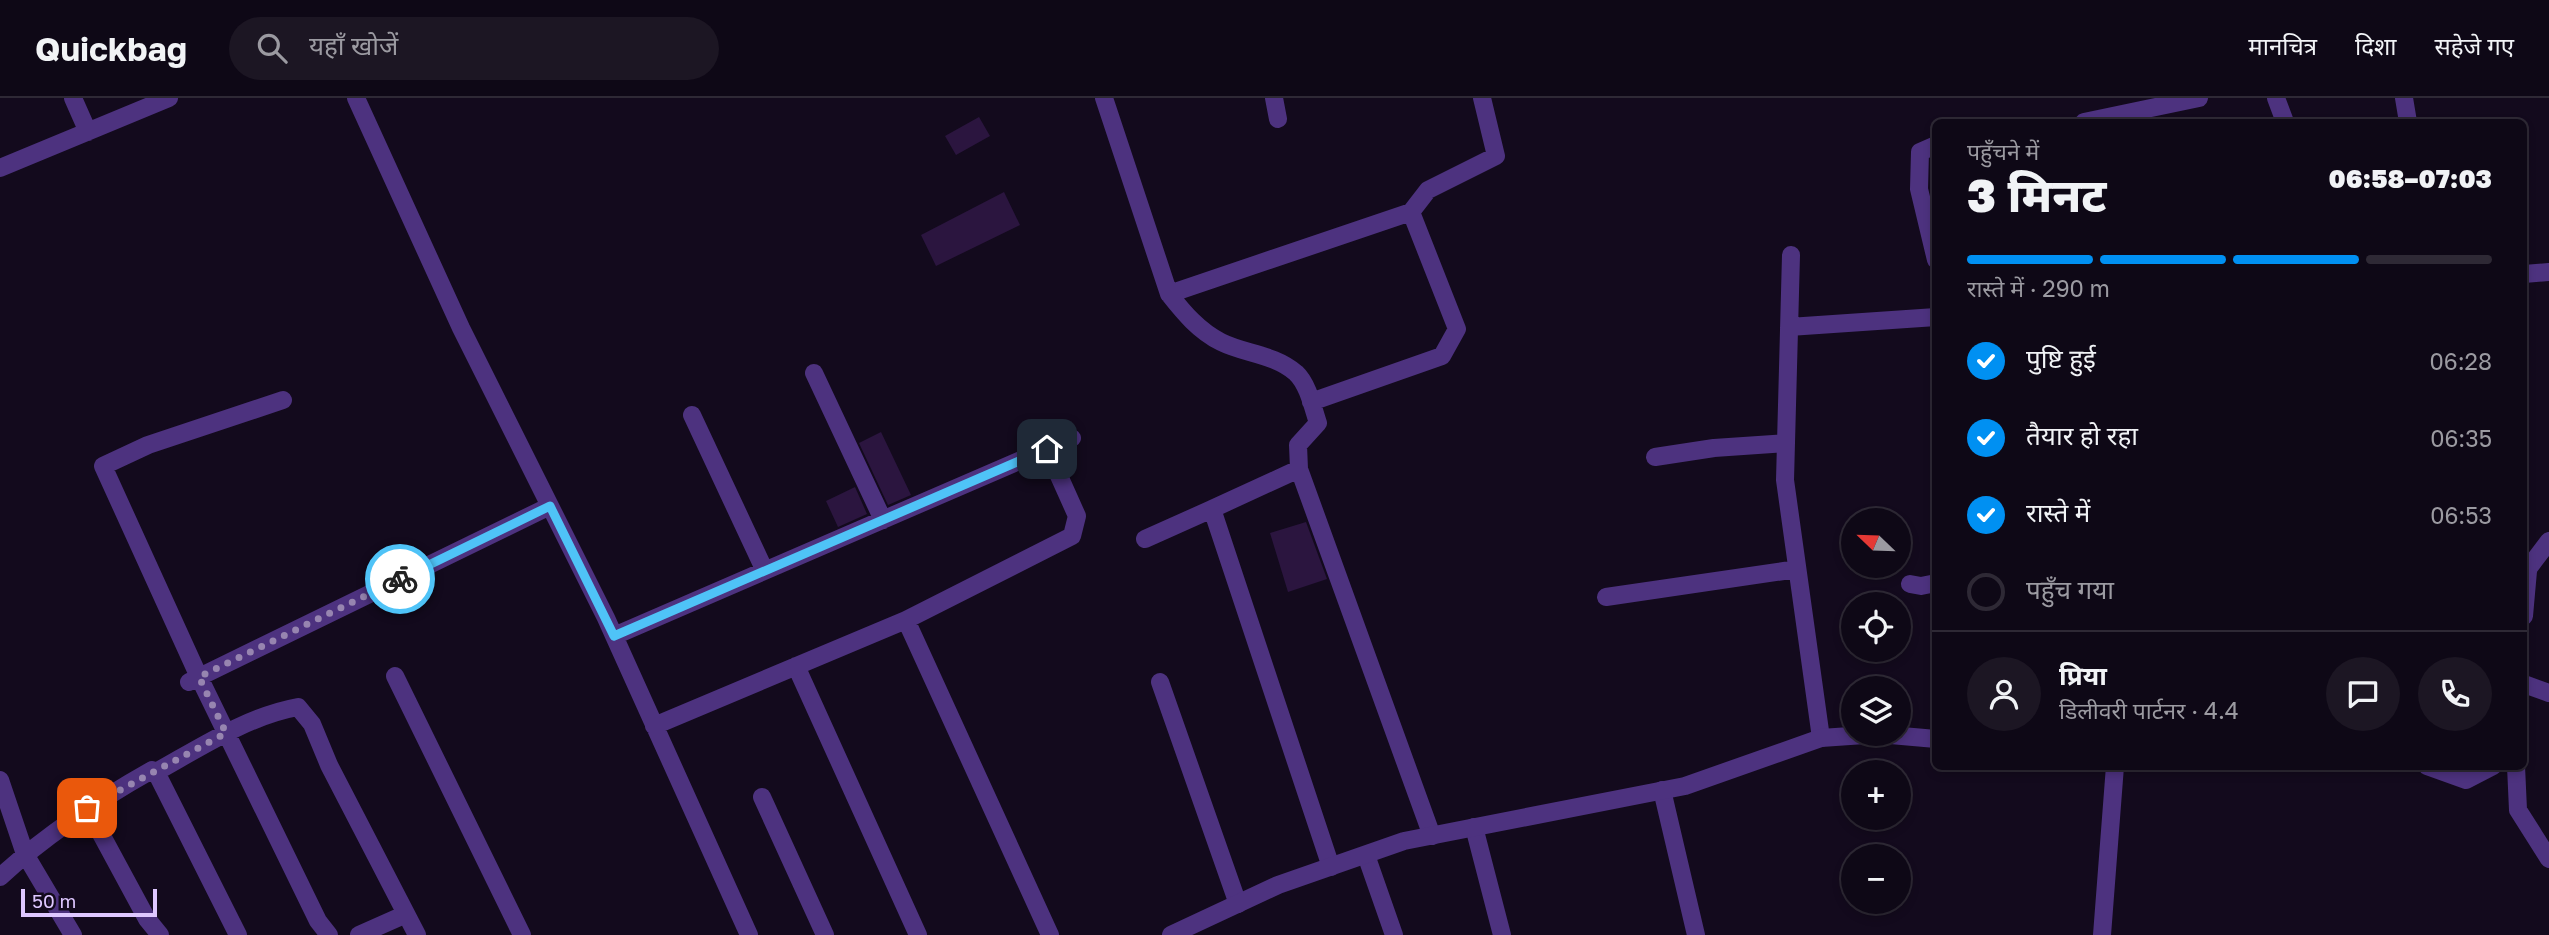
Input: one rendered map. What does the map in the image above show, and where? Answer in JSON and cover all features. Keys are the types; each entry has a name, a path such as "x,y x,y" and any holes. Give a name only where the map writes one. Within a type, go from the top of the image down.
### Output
{"street":[{"path":"73,98 88,132"},
{"path":"0,168 169,98"},
{"path":"356,98 461,328 614,636 748,935"},
{"path":"1104,98 1169,295 1190,321 1221,342 1267,357 1298,374 1311,402 1318,423 1298,445 1299,469 1432,836"},
{"path":"1274,98 1278,119"},
{"path":"1169,295 1411,212 1428,190 1496,156 1482,98"},
{"path":"2098,119 2199,98"},
{"path":"2276,98 2284,119"},
{"path":"2404,98 2408,119"},
{"path":"1932,147 1920,152 1919,189 1932,243"},
{"path":"1311,402 1442,356 1457,329 1411,212"},
{"path":"1791,255 1785,480 1821,738"},
{"path":"2527,274 2549,272"},
{"path":"1789,327 1932,317"},
{"path":"814,373 883,520"},
{"path":"283,400 148,445 103,466 194,680 226,733 318,921 329,935"},
{"path":"692,415 764,569"},
{"path":"614,636 1072,438"},
{"path":"1655,457 1714,448 1786,443"},
{"path":"654,726 906,620 1072,536 1077,516 1047,449"},
{"path":"1145,540 1299,469"},
{"path":"194,680 550,506"},
{"path":"1212,509 1331,867"},
{"path":"2527,572 2549,541"},
{"path":"1606,597 1797,569"},
{"path":"1910,584 1932,584"},
{"path":"906,620 1051,935"},
{"path":"796,666 918,935"},
{"path":"395,676 522,935"},
{"path":"1160,682 1238,904"},
{"path":"2527,685 2549,693"},
{"path":"0,877 25,854 87,808 152,770 156,772 226,733 280,710 299,707 312,724 404,915 417,935"},
{"path":"1171,935 1278,885 1432,836 1685,786 1821,738 1880,734 1932,739"},
{"path":"2102,935 2115,770"},
{"path":"2438,770 2466,780 2486,770"},
{"path":"2516,770 2518,810 2549,859"},
{"path":"156,772 238,935"},
{"path":"0,780 25,854 73,935"},
{"path":"1662,790 1696,935"},
{"path":"762,797 825,935"},
{"path":"87,808 147,919 160,935"},
{"path":"1474,827 1502,935"},
{"path":"1366,855 1394,935"},
{"path":"359,935 404,915"}],"building":[{"path":"979,117 990,136 956,155 945,136"},
{"path":"1004,192 1020,225 936,266 921,235"},
{"path":"881,432 911,495 888,505 859,443"},
{"path":"855,487 867,514 838,527 826,501"},
{"path":"1306,522 1327,579 1288,592 1270,533"}],"way so far":[{"path":"87,808 152,770 156,772 226,733 199,677 400,579"}],"route":[{"path":"400,579 550,506 614,636 1047,449"}]}
